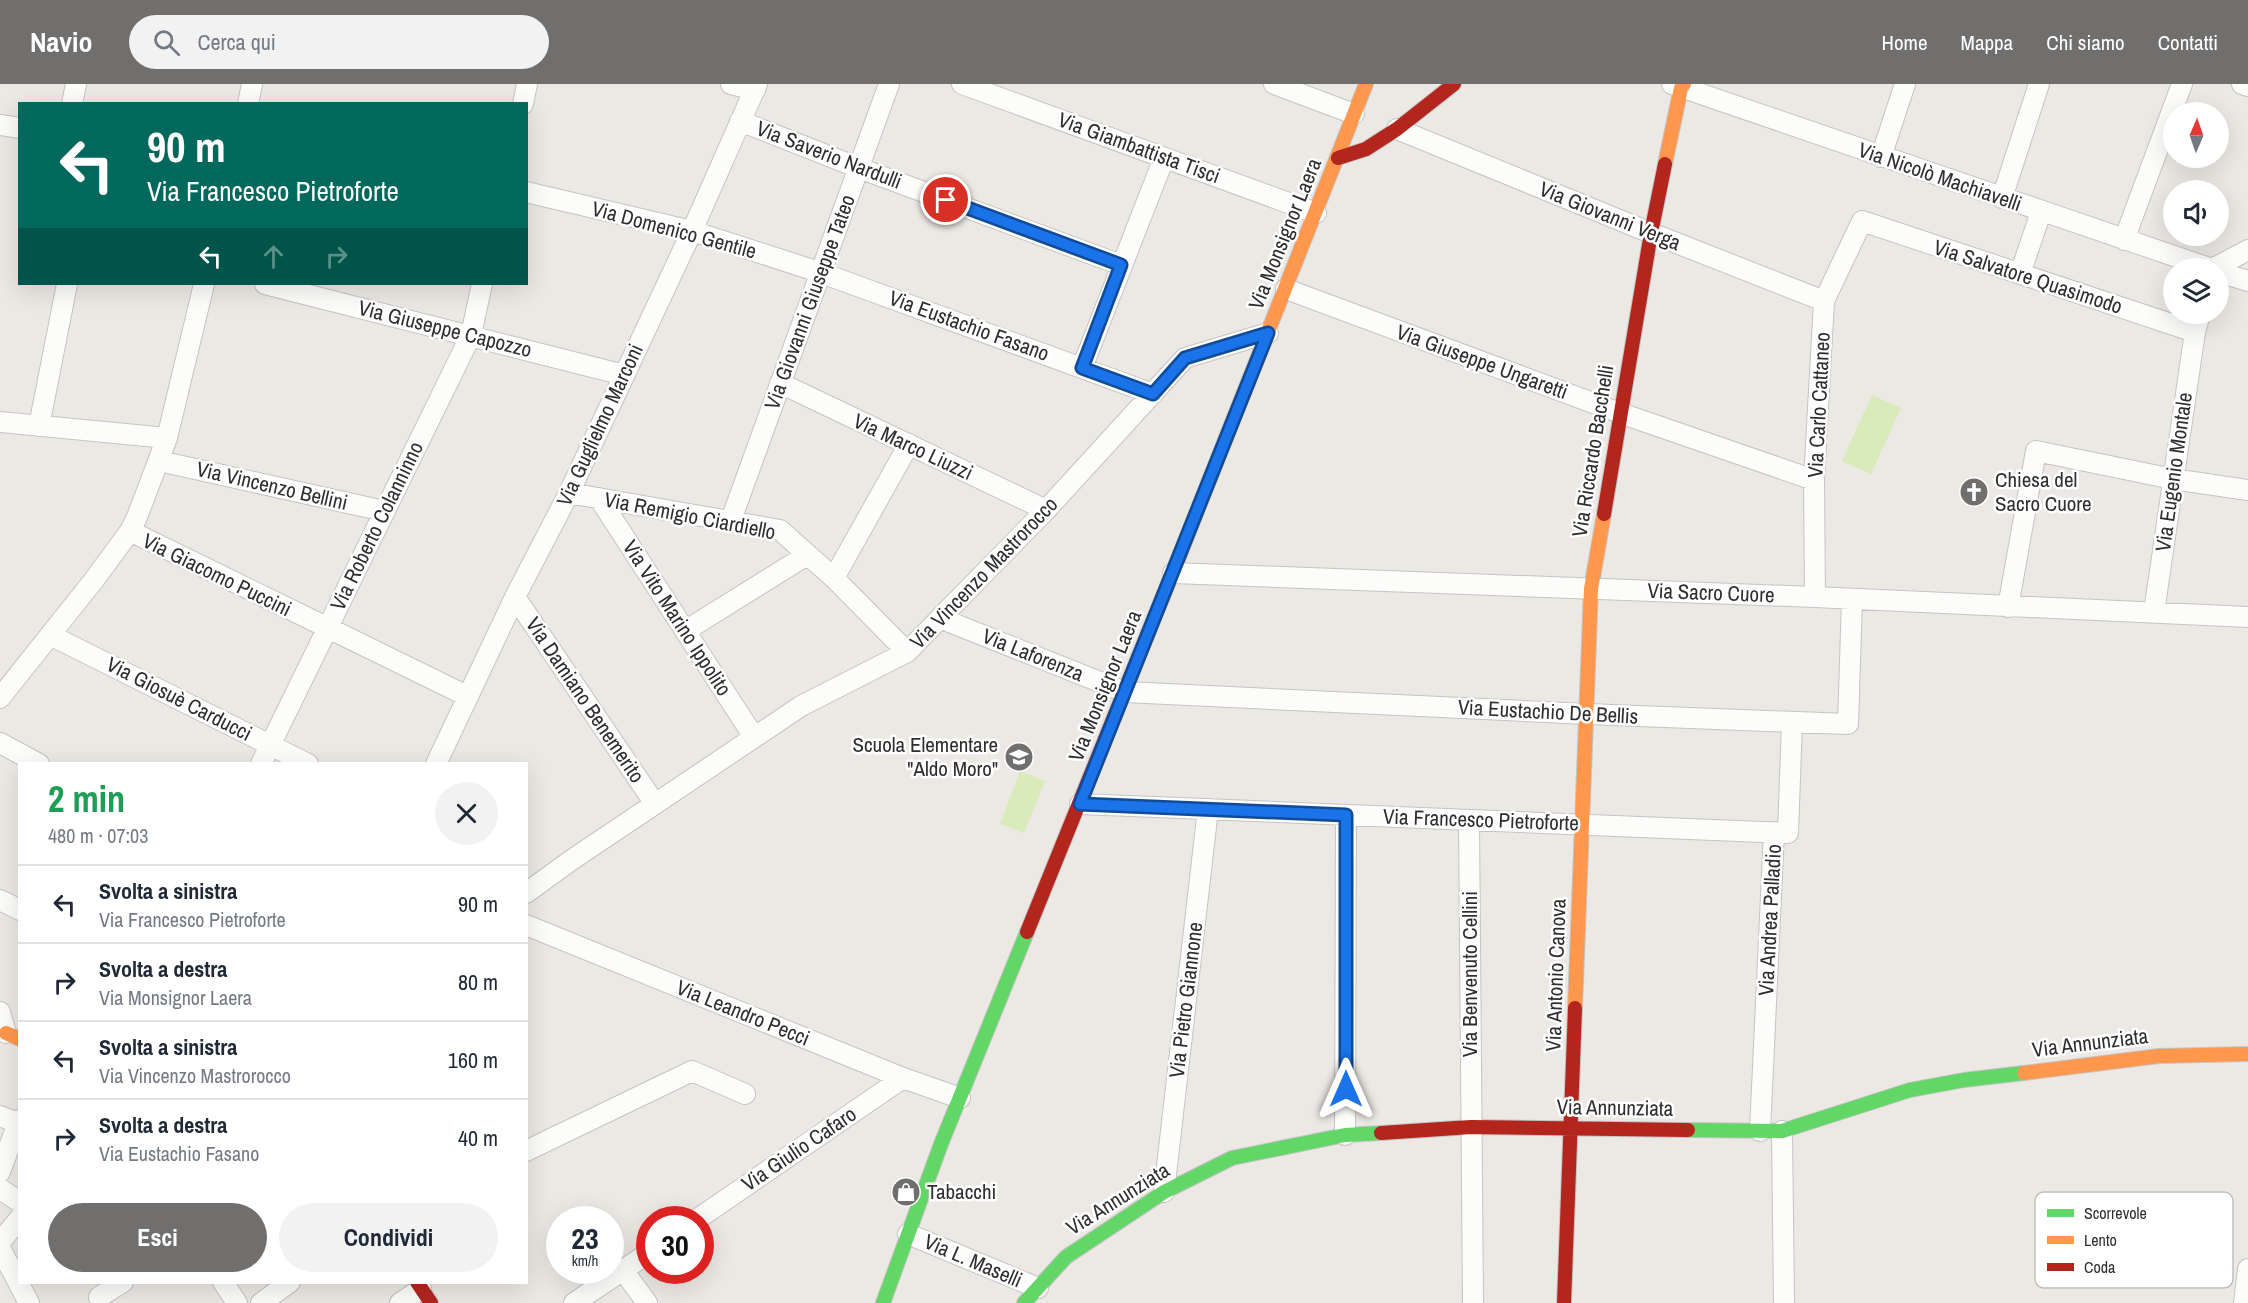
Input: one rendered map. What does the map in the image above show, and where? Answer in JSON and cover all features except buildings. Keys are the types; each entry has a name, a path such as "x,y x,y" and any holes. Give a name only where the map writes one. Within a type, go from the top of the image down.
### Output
{"street":[{"path":"72,102 76,84"},
{"path":"248,102 252,84"},
{"path":"523,102 527,84"},
{"path":"731,84 756,87"},
{"name":"Via Giovanni Giuseppe Tateo","path":"731,520 889,84"},
{"name":"Via Giambattista Tisci","path":"962,84 1316,213"},
{"path":"1274,84 1354,114"},
{"name":"Via Monsignor Laera","path":"883,1303 960,1098 1173,573 1366,84"},
{"path":"1338,158 1366,149 1397,129 1454,84"},
{"path":"1881,157 1905,84"},
{"path":"2002,198 2039,84"},
{"path":"2124,240 2182,84"},
{"path":"2242,84 2248,86"},
{"name":"Via Nicolò Machiavelli","path":"1679,85 1881,157 2179,258"},
{"name":"Via Riccardo Bacchelli","path":"1583,825 1591,588 1651,233 1679,85"},
{"name":"Via Guglielmo Marconi","path":"437,762 515,597 569,493 692,231 756,87"},
{"name":"Via Saverio Nardulli","path":"740,121 859,168 1121,265"},
{"path":"0,124 18,128"},
{"name":"Via Giovanni Verga","path":"1397,129 1824,301"},
{"path":"1082,368 1164,158"},
{"name":"Via Domenico Gentile","path":"528,192 692,231 819,272"},
{"path":"2020,274 2041,212"},
{"name":"Via Salvatore Quasimodo","path":"1862,221 2020,274 2163,313"},
{"name":"Via Carlo Cattaneo","path":"1815,597 1815,480 1824,301 1862,221"},
{"path":"2229,260 2248,250"},
{"name":"Via Eustachio Fasano","path":"819,272 1153,394"},
{"path":"2229,275 2248,281"},
{"path":"39,426 67,285"},
{"path":"0,698 130,531 167,438 204,285"},
{"name":"Via Giuseppe Capozzo","path":"269,285 624,375"},
{"name":"Via Roberto Colanninno","path":"262,762 471,335 482,285"},
{"name":"Via Giuseppe Ungaretti","path":"1286,288 1620,413 1815,480"},
{"name":"Via Eugenio Montale","path":"2154,612 2198,324"},
{"name":"Via Vincenzo Mastrorocco","path":"528,892 801,706 908,652 1046,510 1185,358 1268,333"},
{"name":"Via Marco Liuzzi","path":"780,383 1046,510"},
{"path":"0,422 167,438"},
{"path":"834,578 909,444"},
{"path":"2008,607 2036,451 2173,479 2248,490"},
{"name":"Via Vincenzo Bellini","path":"159,461 384,512"},
{"name":"Via Remigio Ciardiello","path":"569,493 780,530 834,578 908,652"},
{"name":"Via Vito Marino Ippolito","path":"599,498 754,737"},
{"name":"Via Giacomo Puccini","path":"130,531 467,696"},
{"path":"685,631 807,555"},
{"name":"Via Sacro Cuore","path":"1173,573 1815,597 2248,617"},
{"name":"Via Damiano Benemerito","path":"515,597 655,804"},
{"name":"Via Eustachio De Bellis","path":"1125,692 1848,724 1852,599"},
{"name":"Via Laforenza","path":"942,619 1125,692"},
{"name":"Via Giosuè Carducci","path":"50,635 304,762"},
{"name":"Via Andrea Palladio","path":"1760,1131 1774,832 1788,833 1792,722"},
{"path":"0,743 35,762"},
{"name":"Via Francesco Pietroforte","path":"1080,804 1774,832"},
{"name":"Via Pietro Giannone","path":"1164,1192 1208,809"},
{"path":"1345,1135 1346,815"},
{"name":"Via Benvenuto Cellini","path":"1469,820 1473,1303"},
{"name":"Via Antonio Canova","path":"1564,1303 1583,825"},
{"path":"0,900 18,909"},
{"name":"Via Leandro Pecci","path":"528,926 903,1078 960,1098"},
{"path":"0,1012 8,1034"},
{"name":"Via Annunziata","path":"1024,1303 1066,1257 1164,1192 1232,1158 1345,1135 1471,1127 1782,1131 1910,1090 1964,1080 2159,1056 2248,1054"},
{"path":"528,1150 692,1071 745,1094"},
{"name":"Via Giulio Cafaro","path":"714,1208 903,1078"},
{"path":"0,1172 14,1121"},
{"path":"1782,1131 1784,1303"},
{"path":"0,1189 18,1201"},
{"path":"0,1242 18,1220"},
{"name":"Via L. Maselli","path":"908,1234 1038,1288"},
{"path":"0,1248 18,1282"},
{"path":"2244,1303 2248,1269"},
{"path":"624,1271 647,1303"},
{"path":"19,1284 29,1303"},
{"path":"97,1294 119,1284"},
{"path":"224,1284 237,1303"},
{"path":"261,1303 287,1284"},
{"path":"574,1303 602,1284"},
{"path":"400,1303 423,1291"}],"green space":[{"path":"1872,395 1901,408 1871,474 1842,461"},
{"path":"1020,771 1045,781 1024,833 1000,824"}],"traffic: fast":[{"path":"883,1303 941,1144 1027,932"},
{"path":"1688,1130 1782,1131 1910,1090 1964,1080 2024,1073"},
{"path":"1024,1303 1066,1257 1164,1192 1232,1158 1345,1135 1381,1133"}],"traffic: slow":[{"path":"1180,554 1366,84"},
{"path":"1665,164 1681,88 1684,84"},
{"path":"1575,1008 1591,589 1604,514"},
{"path":"6,1033 18,1038"},
{"path":"2024,1073 2159,1056 2248,1054"}],"traffic: jam":[{"path":"1338,158 1366,149 1397,129 1454,84"},
{"path":"1604,514 1651,233 1665,164"},
{"path":"1027,932 1180,554"},
{"path":"1564,1303 1575,1008"},
{"path":"1381,1133 1471,1127 1688,1130"},
{"path":"418,1284 431,1303"}],"place":[{"name":"Chiesa del Sacro Cuore","path":"1974,492"},
{"name":"Scuola Elementare \"Aldo Moro\"","path":"1019,757"},
{"name":"Tabacchi","path":"906,1192"}],"route":[{"path":"946,200 1121,265 1082,368 1153,394 1185,358 1268,333 1080,804 1346,815 1346,1089"}]}
